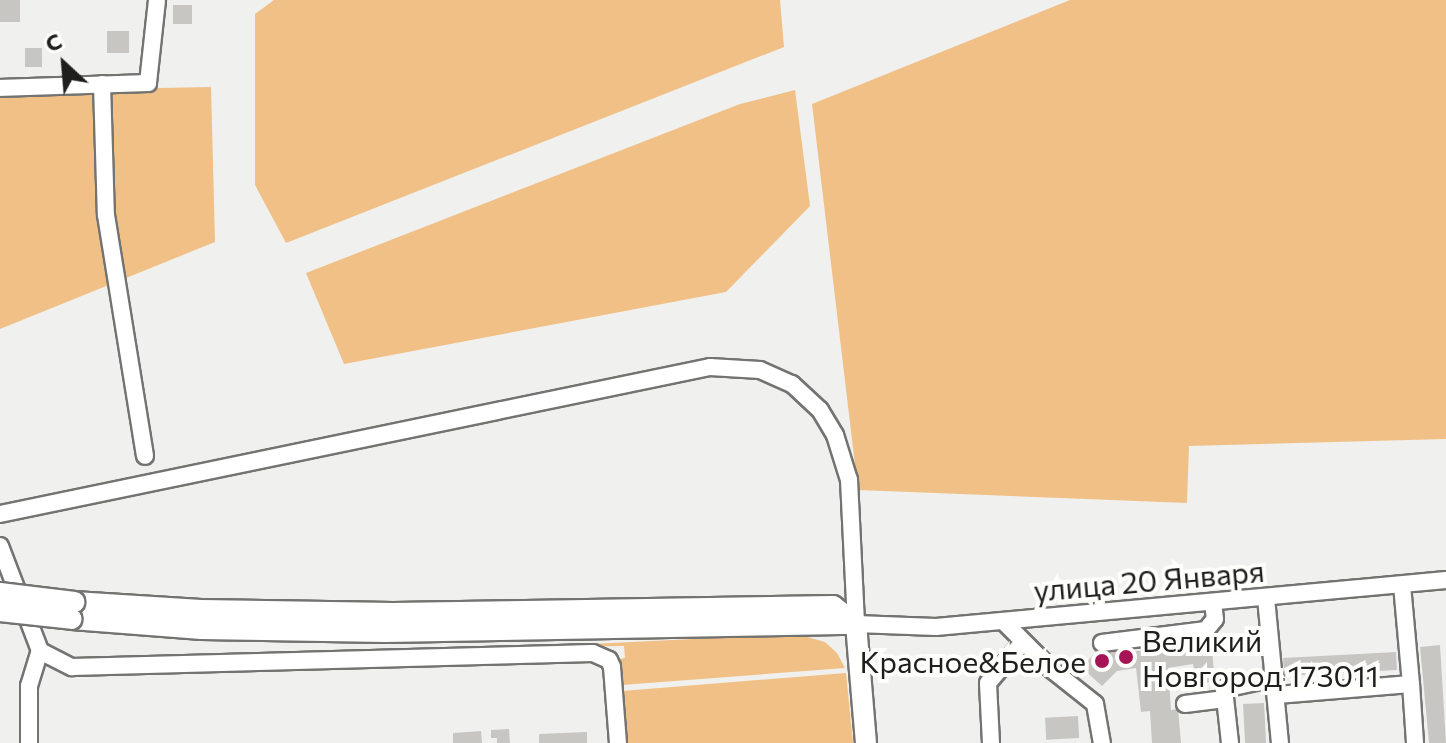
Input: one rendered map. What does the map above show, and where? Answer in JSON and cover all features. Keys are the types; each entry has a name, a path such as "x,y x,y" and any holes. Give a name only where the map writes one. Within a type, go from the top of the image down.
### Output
{"main road":[{"path":"0,593 73,611 202,629 386,632 856,624 866,743"},
{"path":"0,611 73,611"}],"street":[{"path":"0,88 148,83 157,0"},
{"path":"102,84 106,215 145,456"},
{"path":"0,514 710,367 760,370 792,384 820,410 835,435 849,480 856,624"},
{"path":"0,546 40,651 29,686 29,743"},
{"name":"улица 20 Января","path":"856,624 936,627 1446,580"},
{"path":"1402,585 1415,743"},
{"path":"1266,598 1280,743"},
{"path":"1102,643 1206,630 1215,619 1213,603"},
{"path":"1003,621 1095,704 1099,712 1102,743"},
{"path":"991,743 988,683 1023,642"},
{"path":"40,651 72,667 593,653 609,660 612,667 618,743"},
{"path":"1230,743 1224,689 1411,684"},
{"path":"1185,704 1225,699"}],"shaded area":[{"path":"274,0 780,0 784,47 286,243 255,185 255,14"},
{"path":"1070,0 1446,0 1446,439 1189,446 1187,503 858,490 812,104"},
{"path":"211,87 215,242 0,329 0,91"},
{"path":"795,90 810,206 726,292 344,364 306,273 740,104"},
{"path":"797,634 825,642 837,653 845,668 622,685 619,659 625,658 624,646 530,647"},
{"path":"846,673 853,743 624,743 622,691"}],"building":[{"path":"0,0 20,0 20,22 0,22"},
{"path":"173,5 192,5 192,24 173,24"},
{"path":"107,31 129,31 129,53 107,53"},
{"path":"25,48 42,48 42,67 25,67"},
{"path":"1202,637 1202,643 1211,641 1215,681 1196,684 1193,664 1168,668 1171,710 1178,709 1181,743 1152,743 1150,711 1141,712 1136,668 1117,671 1102,686 1082,668 1096,651 1128,646 1129,652 1151,649 1151,642"},
{"path":"1440,645 1446,743 1429,743 1420,647"},
{"path":"1396,652 1397,670 1284,676 1283,658"},
{"path":"1264,703 1266,743 1245,743 1243,704"},
{"path":"1078,716 1079,738 1046,740 1045,718"},
{"path":"509,729 510,743 497,743 497,738 491,738 491,730"},
{"path":"481,731 482,743 453,743 453,733"},
{"path":"587,732 587,743 539,743 539,734"}],"place":[{"name":"Великий Новгород 173011","path":"1126,657"},
{"name":"Красное&Белое","path":"1102,661"}]}
